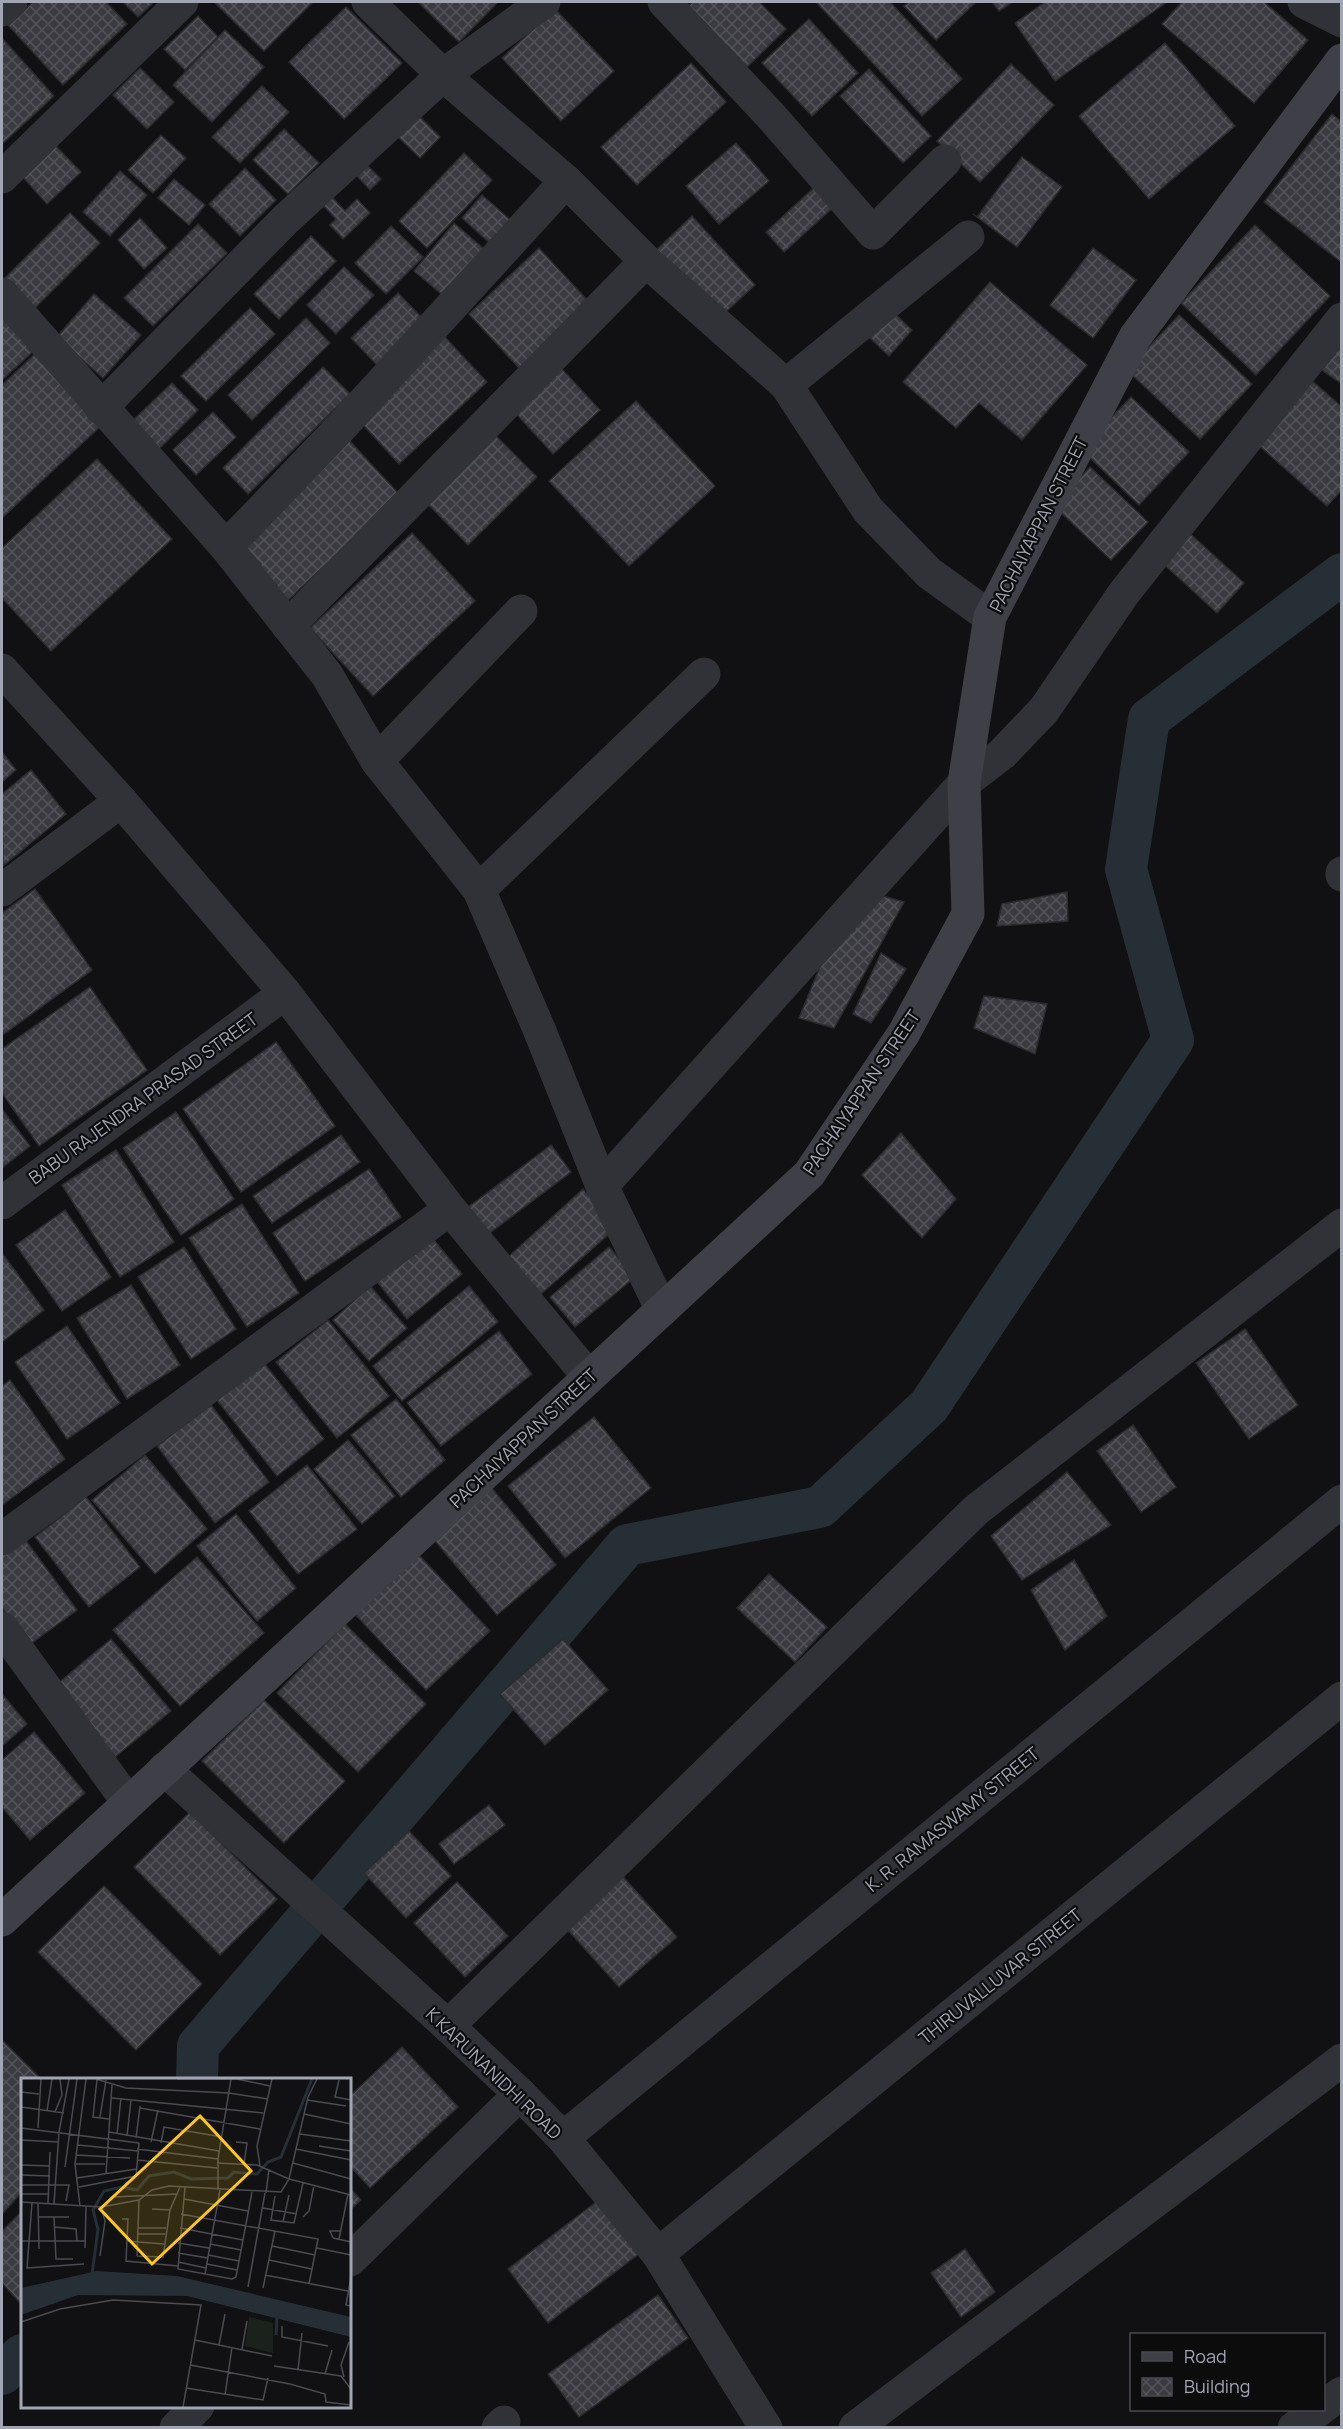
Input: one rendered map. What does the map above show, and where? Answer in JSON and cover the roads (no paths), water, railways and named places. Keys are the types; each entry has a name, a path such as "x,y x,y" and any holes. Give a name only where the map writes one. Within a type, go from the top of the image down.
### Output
{"main road":[{"name":"PACHAIYAPPAN STREET","path":"2,1920 809,1174 904,1034 968,914 964,783 990,617 1135,337 1341,60"}],"street":[{"path":"2,10 11,2"},
{"path":"2,177 182,2"},
{"path":"368,2 443,75 566,181 646,261 786,385 868,510 929,573 990,617"},
{"path":"101,408 285,220 443,75 544,2"},
{"path":"664,2 771,116 873,233 945,161"},
{"path":"1304,2 1341,21"},
{"path":"226,547 343,424 566,181"},
{"path":"786,385 968,237"},
{"path":"288,626 646,261"},
{"path":"2,294 226,547 327,675 377,761 479,890 539,1029 602,1186 662,1310"},
{"path":"602,1186 964,783 1002,754 1044,710 1124,593 1341,319"},
{"path":"377,761 521,611"},
{"path":"2,670 121,801 285,993 450,1209 589,1377"},
{"path":"479,890 704,674"},
{"path":"2,890 121,801"},
{"name":"BABU RAJENDRA PRASAD STREET","path":"2,1203 285,993"},
{"path":"2,1539 450,1209"},
{"path":"448,2026 976,1510 1341,1225"},
{"name":"K. R. RAMASWAMY STREET","path":"563,2138 1341,1501"},
{"path":"2,1628 128,1802"},
{"name":"THIRUVALLUVAR STREET","path":"658,2254 1341,1698"},
{"name":"K KARUNANIDHI ROAD","path":"164,1769 448,2026 563,2138 658,2254 766,2427"},
{"path":"855,2427 1341,2060"},
{"path":"351,2259 520,2094"},
{"path":"1325,2405 1341,2393"},
{"path":"1294,2427 1316,2411"}],"waterway":[{"path":"197,2078 198,2046 627,1545 820,1507 929,1406 1173,1040 1126,869 1149,719 1342,574"},
{"path":"2,2374 21,2356"}]}
